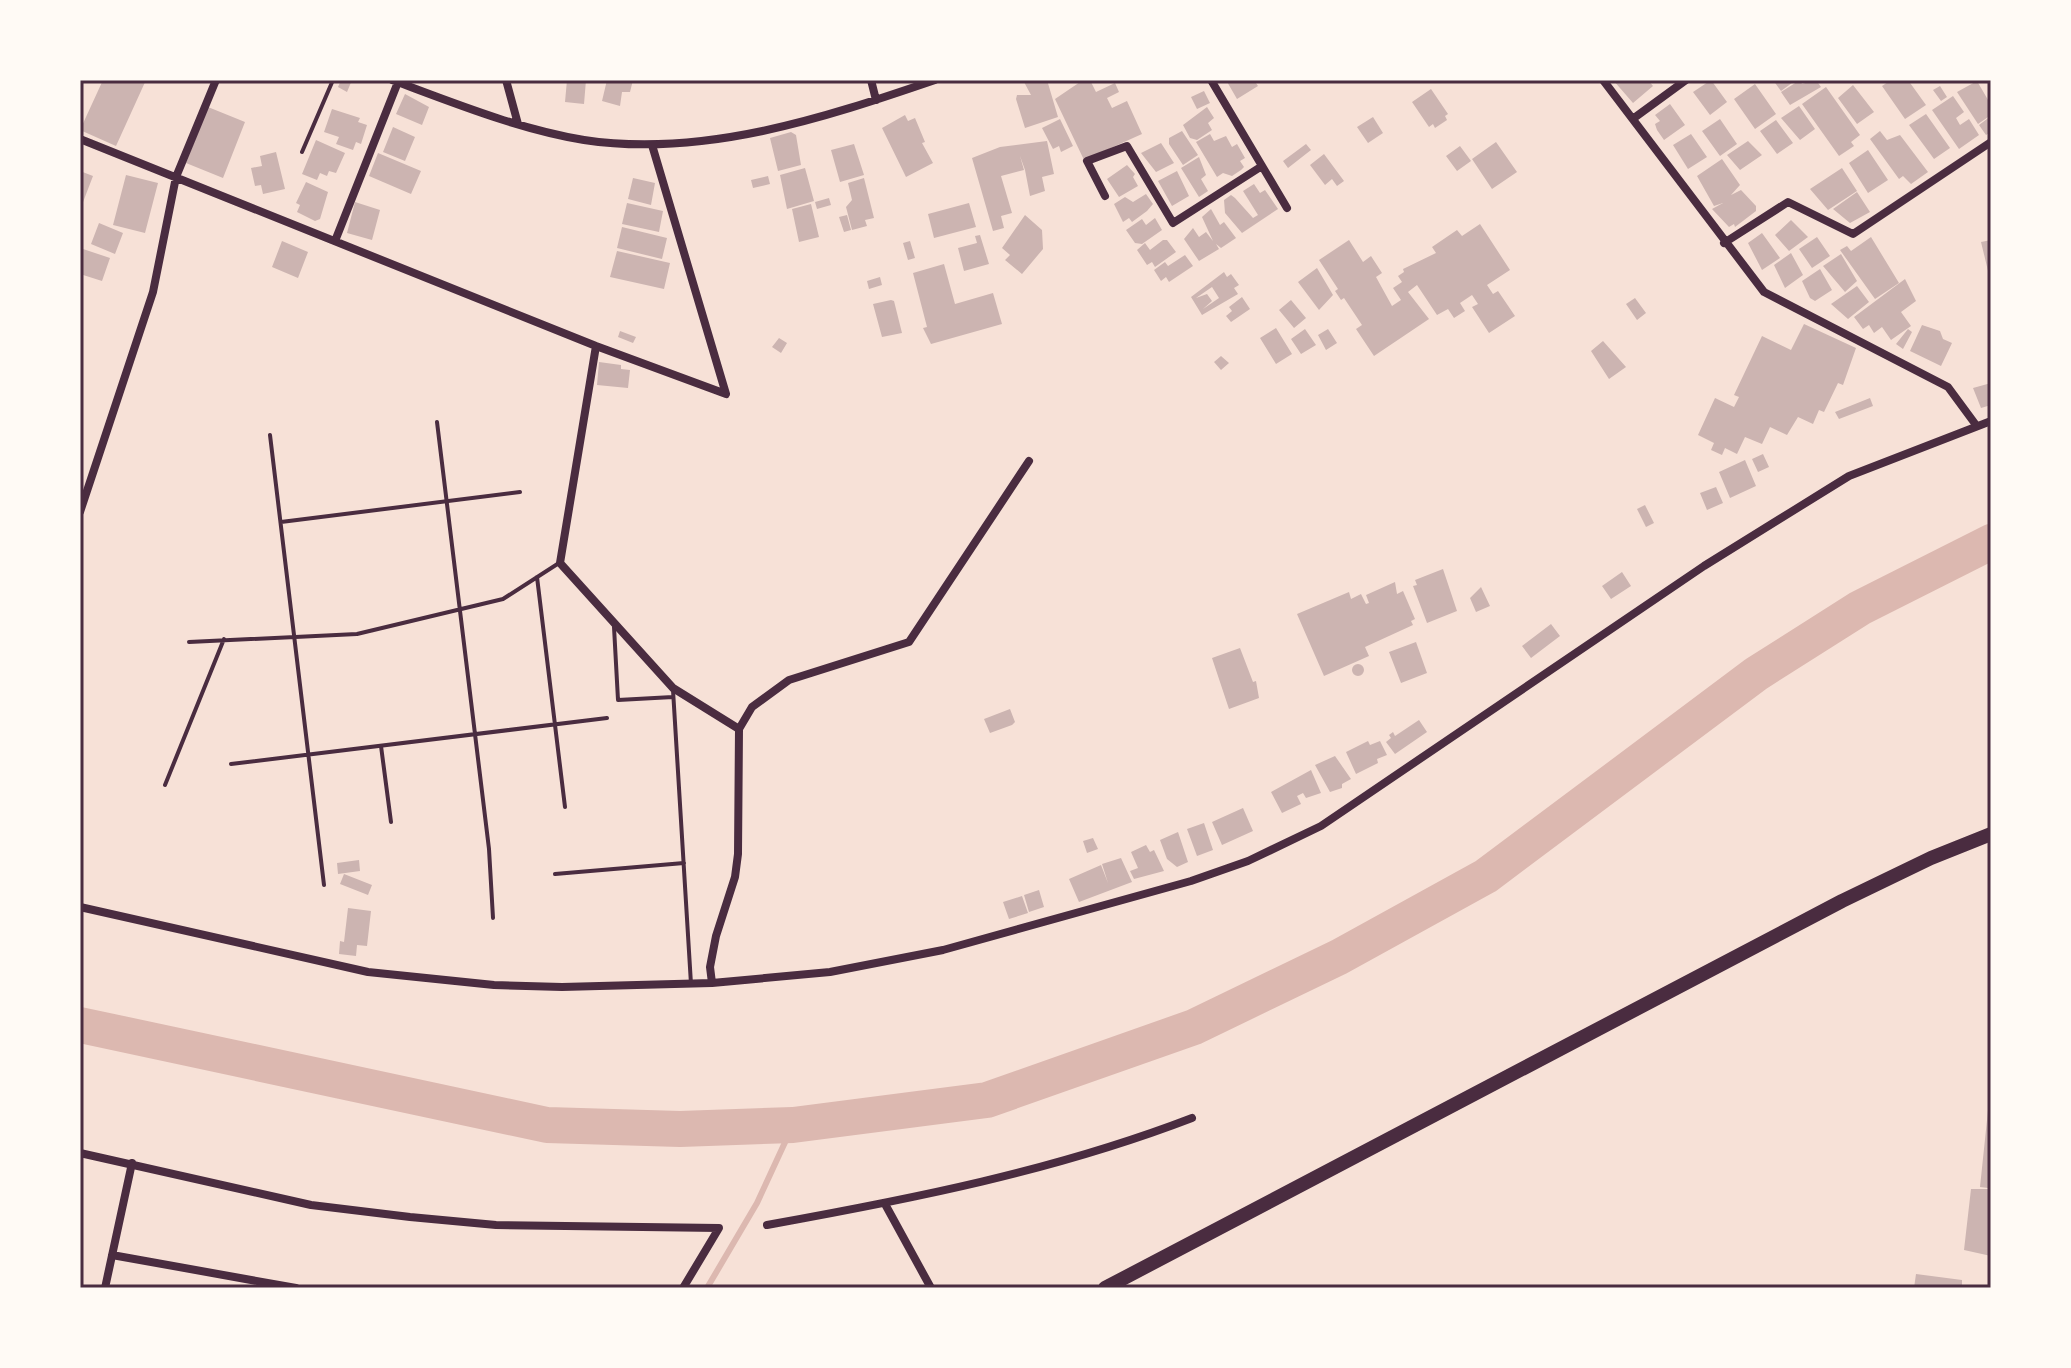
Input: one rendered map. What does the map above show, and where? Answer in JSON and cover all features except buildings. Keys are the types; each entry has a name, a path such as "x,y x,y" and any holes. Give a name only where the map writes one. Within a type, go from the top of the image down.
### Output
{"main road":[{"path":"1105,1288 1842,901 1931,858 1991,834"}],"street":[{"path":"80,512 153,292 176,177 216,80"},
{"path":"506,80 518,124"},
{"path":"871,80 876,100"},
{"path":"335,241 395,81 518,124 584,140 652,145 713,142 876,100 935,80"},
{"path":"1211,80 1287,208"},
{"path":"1603,80 1764,292 1948,387 1976,425"},
{"path":"1634,118 1686,80"},
{"path":"80,139 596,346 726,394 652,145"},
{"path":"1724,243 1788,202 1853,234 1991,142"},
{"path":"1105,196 1087,161 1127,146 1173,223 1262,166"},
{"path":"596,346 560,563 673,693 739,729"},
{"path":"80,907 368,972 562,987 712,983 830,972 943,950 1191,881 1248,861 1321,826 1704,566 1849,476 1991,421"},
{"path":"712,983 716,936 735,877 738,854 739,729 762,696 789,680 909,642 1029,461"},
{"path":"767,1225 885,1204 1045,1167 1192,1118"},
{"path":"80,1153 311,1205 410,1217 496,1225 719,1228 683,1288"},
{"path":"105,1288 132,1163"},
{"path":"885,1204 931,1288"},
{"path":"112,1255 296,1288"}],"lane":[{"path":"302,152 333,80"},
{"path":"437,422 489,849 493,918"},
{"path":"270,435 324,885"},
{"path":"281,522 520,492"},
{"path":"189,642 357,634 503,599 560,563"},
{"path":"537,577 565,807"},
{"path":"614,623 618,700 673,693 691,984"},
{"path":"165,785 224,639"},
{"path":"231,764 607,718"},
{"path":"381,746 391,822"},
{"path":"555,874 684,863"}],"waterway":[{"path":"80,1025 547,1125 680,1129 793,1125 987,1100 1194,1027 1339,957 1486,876 1756,674 1860,608 1991,542"},
{"path":"707,1288 757,1203 793,1125"}]}
